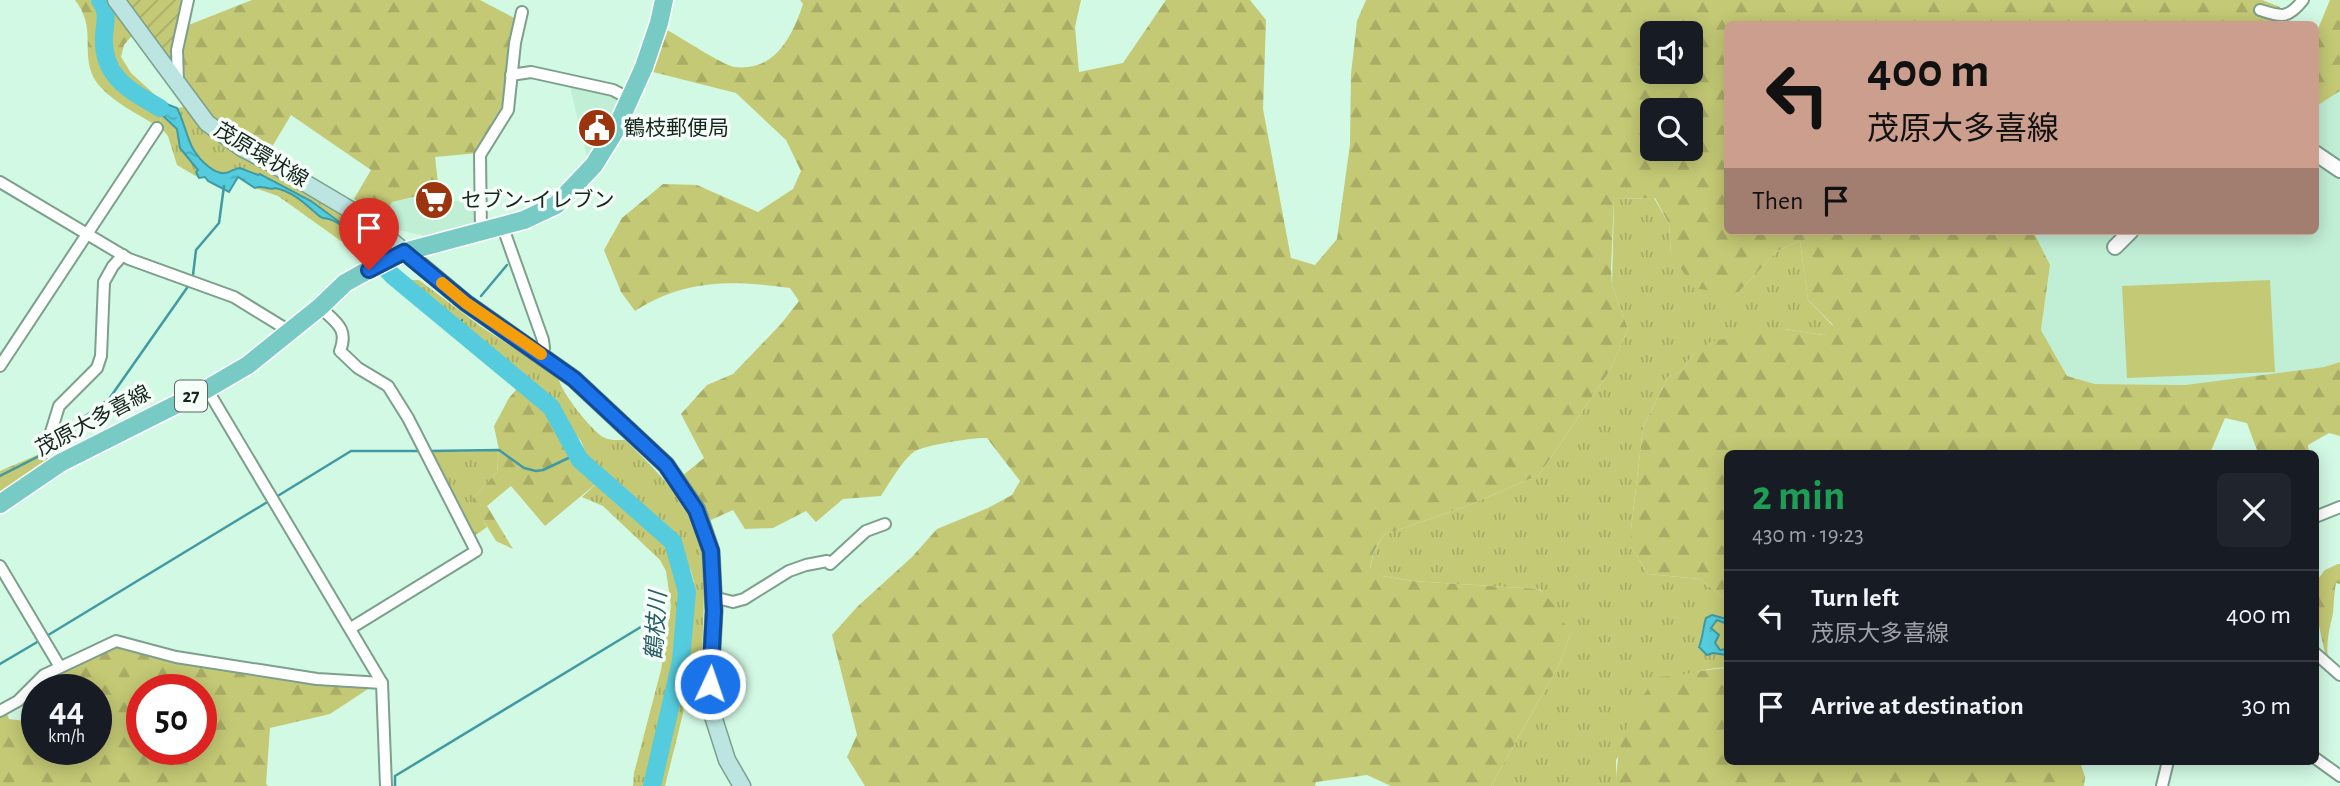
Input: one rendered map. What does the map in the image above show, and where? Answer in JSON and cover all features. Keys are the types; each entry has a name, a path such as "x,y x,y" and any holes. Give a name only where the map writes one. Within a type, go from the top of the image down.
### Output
{"main road":[{"name":"茂原環状線","path":"117,0 207,122 242,148 365,218 399,255 574,379 666,465 696,510 711,551 712,713 727,760 742,786"},
{"name":"茂原大多喜線","path":"0,504 60,463 207,389 248,365 320,307 345,283 369,270 399,255 524,220 556,205 603,152 653,43 664,0"}],"street":[{"path":"178,83 177,50 188,0"},
{"path":"2260,10 2280,16 2293,12 2303,0"},
{"path":"481,232 478,173 480,155 508,110 522,12"},
{"path":"511,75 531,72 613,90 629,99"},
{"path":"0,366 157,128"},
{"path":"2319,156 2340,170"},
{"path":"0,183 123,255 234,298 290,332"},
{"path":"502,225 543,340 544,348 541,354"},
{"path":"2115,247 2127,235"},
{"path":"51,432 60,406 97,368 101,356 104,282 123,255"},
{"path":"320,307 343,332 344,340 340,351 358,368 388,386 408,418 476,551 351,628"},
{"path":"207,389 382,683 386,786"},
{"path":"2319,515 2340,506"},
{"path":"713,597 733,602 744,599 806,565 827,561 830,564 866,531 885,524"},
{"path":"0,566 60,667"},
{"path":"0,711 18,701 44,675 116,641 176,657 317,679 382,683"},
{"path":"2319,657 2340,675"},
{"path":"2319,761 2340,776"},
{"path":"2162,786 2167,765"}],"shaded area":[{"path":"569,84 608,91 624,99 589,164"},
{"path":"2340,91 2340,362 2324,367 2185,385 2095,384 2067,376 2041,330 2050,265 2035,235 2319,235 2319,104"},
{"path":"448,190 451,202 478,198 477,224 426,236 394,229 383,218 392,202"}],"green space":[{"path":"75,0 113,0 136,31 124,45 121,57 131,73 164,103 143,95 141,98 160,113 161,128 112,98 96,82 89,64 85,19"},
{"path":"120,0 185,0 174,68"},
{"path":"252,0 480,0 516,19 506,108 478,153 435,157 439,191 392,202 383,218 354,199 371,170 291,115 269,152 251,139 243,143 202,107 187,85 180,59 186,26"},
{"path":"800,0 1081,0 1075,27 1079,72 1123,63 1166,0 1250,0 1266,20 1263,109 1291,258 1315,265 1337,239 1350,144 1351,74 1357,21 1366,0 2262,0 2280,7 2276,21 1724,21 1724,235 2035,235 2050,265 2041,330 2067,376 2095,384 2185,385 2324,367 2340,362 2340,436 2329,433 2308,445 2309,450 2257,450 2247,423 2225,418 2211,450 1724,450 1724,598 1700,579 1648,574 1631,547 1631,530 1643,427 1668,377 1682,371 1693,354 1712,341 1784,329 1824,335 1833,325 1808,300 1800,241 1777,251 1736,295 1694,288 1671,254 1669,224 1655,198 1614,199 1612,285 1628,329 1609,372 1539,475 1467,506 1383,535 1373,554 1370,568 1382,576 1412,581 1539,589 1556,607 1570,635 1559,665 1491,786 1391,786 1367,775 1316,782 1315,786 865,786 847,757 857,735 832,635 937,529 1012,495 1020,481 987,438 972,439 915,451 901,466 881,496 843,499 816,522 806,511 773,528 745,529 733,510 711,520 681,477 704,458 681,414 707,385 733,374 799,301 790,288 710,284 672,293 635,311 621,292 604,250 622,218 663,184 697,185 758,212 793,189 801,171 786,140 736,93 653,72 667,30 734,67 760,64 771,58 787,40 803,4"},
{"path":"2330,0 2340,0 2340,91 2319,104 2319,26"},
{"path":"190,106 368,233 375,240 372,246 311,201 258,175 235,168 226,174 206,166 193,149 177,108"},
{"path":"160,113 177,130 180,148 198,170 196,172 199,178 177,165 168,136 161,128"},
{"path":"258,186 280,189 296,196 318,215 331,219 360,243 359,253 362,256 278,196 255,188"},
{"path":"1654,198 1669,224 1671,254 1736,295 1777,251 1800,241 1808,300 1833,326 1824,335 1784,329 1693,354 1682,371 1668,377 1643,427 1631,547 1648,574 1700,579 1724,598 1724,667 1677,677 1616,760 1616,786 1491,786 1559,665 1570,635 1540,589 1412,581 1382,576 1370,569 1373,555 1383,535 1467,506 1539,475 1609,372 1628,329 1612,285 1614,199"},
{"path":"419,280 480,326 558,377 570,400 597,433 614,440 625,440 665,481 690,516 700,542 702,559 704,599 701,674 691,676 665,786 654,786 663,747 672,739 695,598 691,571 668,526 633,497 625,494 590,463 581,441 566,423 556,399 550,400 458,326 462,321 460,319 456,324 402,281"},
{"path":"2270,280 2275,372 2127,378 2122,286"},
{"path":"521,384 550,409 580,462 598,482 545,526 511,486 487,506 513,549 496,541 472,499 497,472 499,450 494,426 509,398"},
{"path":"51,449 50,460 0,495 0,471"},
{"path":"499,450 497,472 472,499 487,527 473,537 429,451"},
{"path":"598,482 667,540 681,568 684,597 677,663 648,786 633,786 634,773 661,670 671,606 666,571 660,560 603,506 582,497"},
{"path":"2340,564 2340,584 2336,583 2335,587 2328,660 2319,626 2319,578 2325,570"},
{"path":"118,643 369,686 330,714 270,728 268,786 0,786 0,714 6,711 9,719 21,720 21,765 112,765 112,674 50,674"},
{"path":"1724,668 1724,765 2081,765 2085,777 2084,786 1616,786 1619,755 1626,728 1655,677"}],"water":[{"path":"143,95 177,108 196,154 216,172 227,173 240,168 260,174 311,201 372,246 369,253 362,256 356,241 343,227 321,217 288,192 275,188 255,188 238,177 229,192 205,177 199,178 196,172 198,170 180,148 177,129 141,99"},
{"path":"1712,615 1724,618 1724,623 1717,620 1711,628 1719,635 1715,643 1720,650 1724,649 1724,655 1707,655 1699,647 1706,618"}],"waterway":[{"name":"鶴枝川","path":"100,0 106,22 105,50 113,72 128,88 160,108"},
{"path":"193,275 196,250 219,223 224,186"},
{"name":"鶴枝川","path":"353,234 393,276 551,407 580,460 673,542 687,592 681,661 652,786"},
{"path":"481,296 507,265"},
{"path":"0,476 69,441 80,420 109,399 189,285"},
{"path":"455,328 462,320"},
{"path":"429,451 499,450 524,468 536,471 577,454"},
{"path":"276,497 351,451 421,451"},
{"path":"45,637 269,501"},
{"path":"395,786 395,776 659,616"},
{"path":"0,664 39,641"}],"slow traffic":[{"path":"442,283 466,303 541,354"}],"place":[{"name":"鶴枝郵便局","path":"597,128"},
{"name":"セブン-イレブン","path":"434,200"}],"route":[{"path":"369,270 404,252 466,303 574,379 666,465 696,510 711,551 714,611 710,684"}]}
